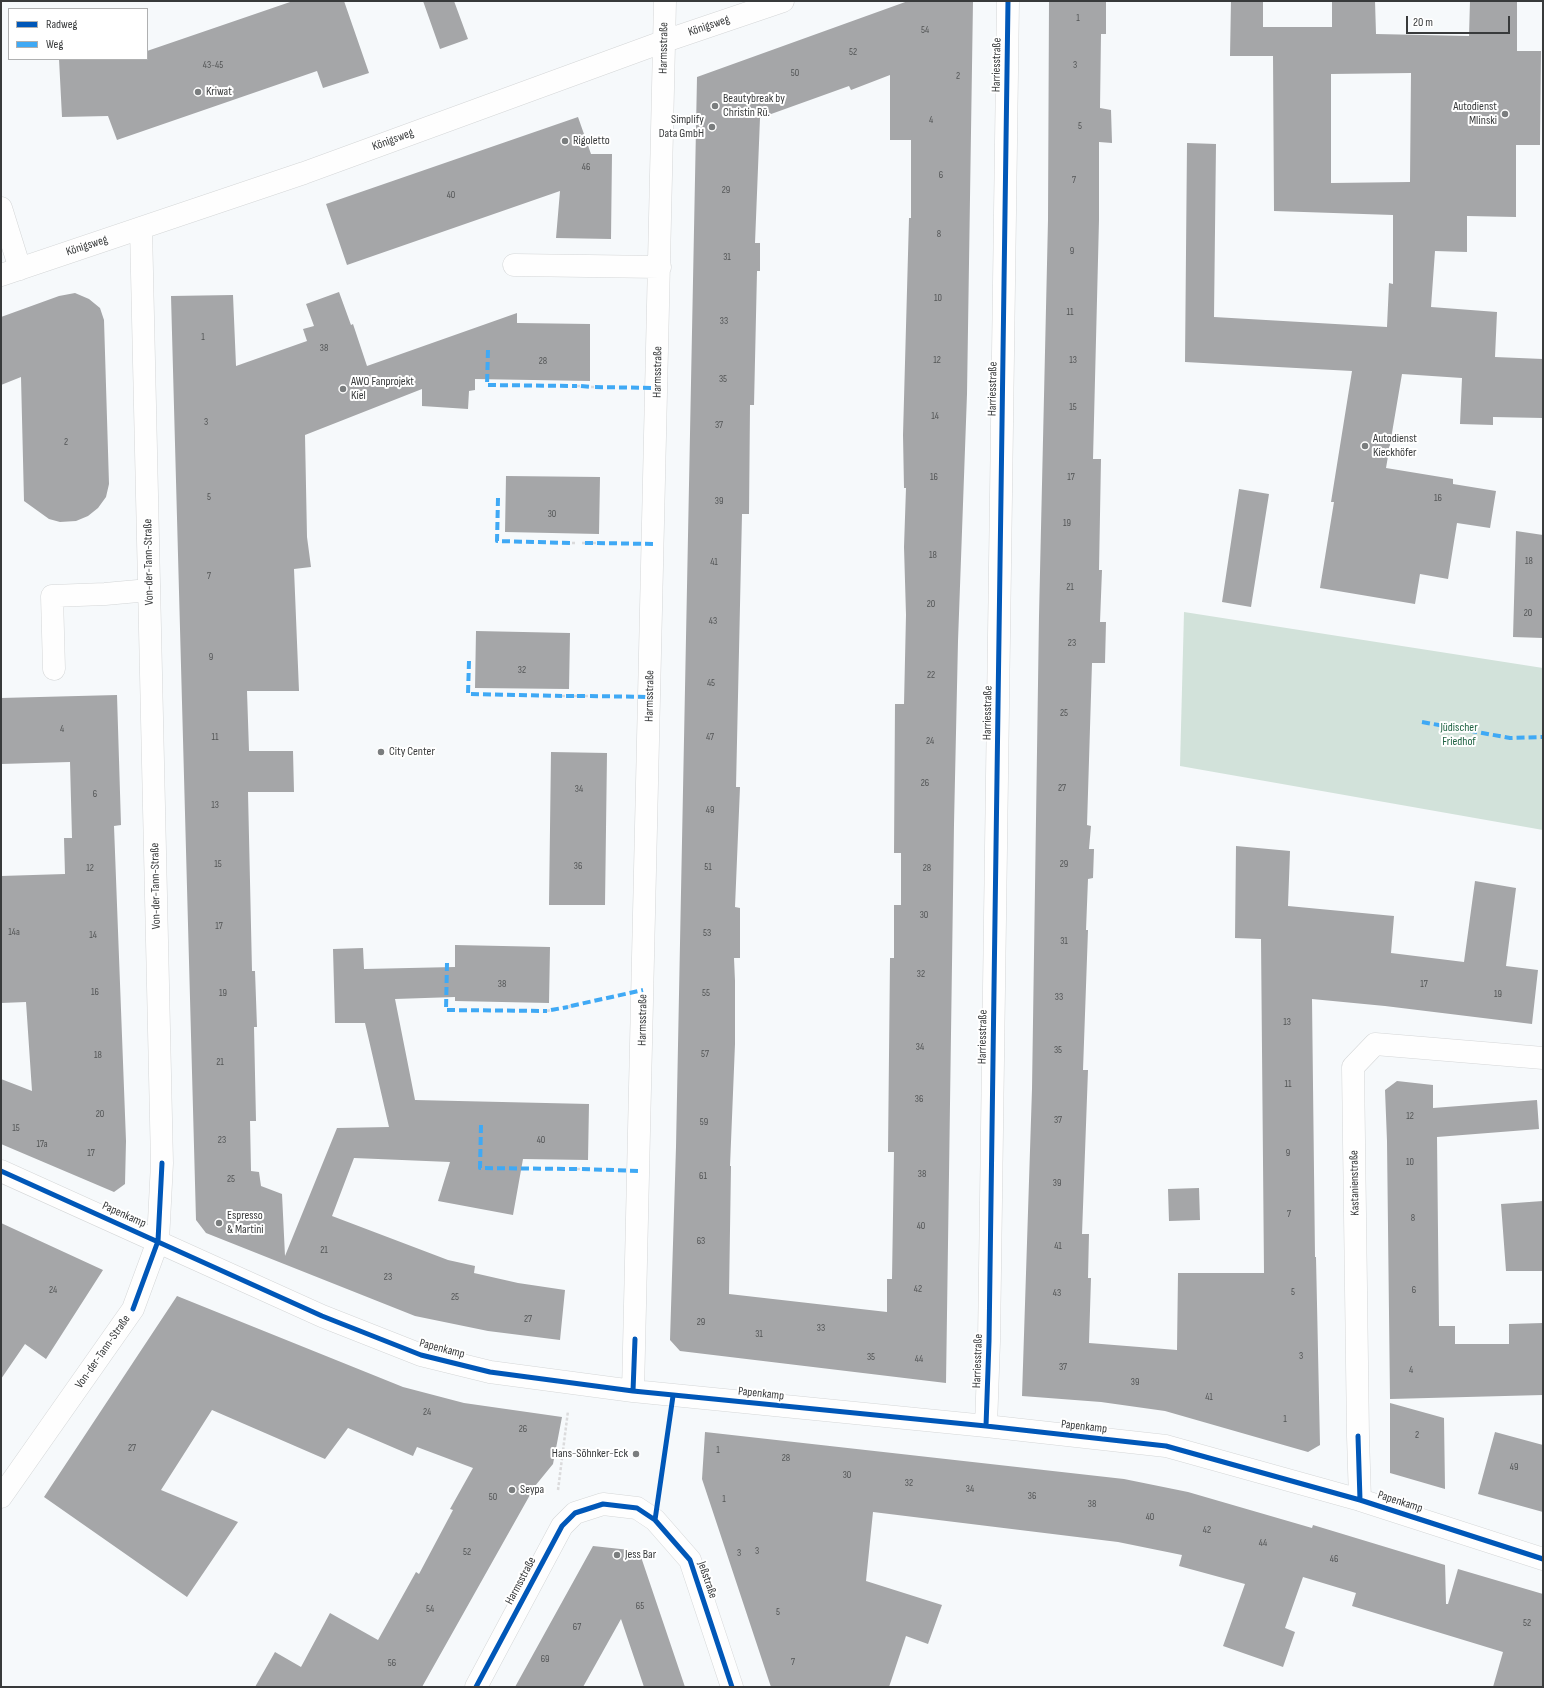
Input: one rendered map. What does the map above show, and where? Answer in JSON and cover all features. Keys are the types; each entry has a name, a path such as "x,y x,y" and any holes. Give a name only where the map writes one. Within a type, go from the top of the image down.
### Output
{"street":[{"name":"Harmsstraße","path":"634,1391 665,1"},
{"name":"Königsweg","path":"10,272 304,173 665,41 784,1"},
{"name":"Harriesstraße","path":"986,1426 989,1325 1008,1"},
{"path":"1,208 10,272"},
{"name":"Von-der-Tann-Straße","path":"1,1498 133,1309 158,1241 162,1163 141,228"},
{"path":"514,265 660,267"},
{"path":"54,669 52,596 105,594 149,590"},
{"name":"Kastanienstraße","path":"1360,1500 1353,1067 1375,1044 1543,1058"},
{"name":"Papenkamp","path":"1,1171 322,1316 421,1355 490,1372 634,1391 986,1426 1166,1446 1360,1500 1543,1559"},
{"name":"Harmsstraße","path":"476,1687 562,1526 575,1513 603,1504"},
{"name":"Jeßstraße","path":"603,1504 637,1508 655,1520 690,1560 732,1687"}],"path":[{"path":"585,696 590,696"},
{"path":"547,1011 551,1010"},
{"path":"562,1526 558,1489 572,1383"}],"green space":[{"name":"Jüdischer Friedhof","path":"1184,612 1543,668 1543,830 1180,766"}],"building":[{"path":"293,1 344,1 369,73 323,88 317,71 117,140 108,116 62,117 59,60 148,60 148,51"},
{"path":"423,1 454,1 468,39 440,49"},
{"path":"908,1 973,1 967,394 958,641 954,824 946,1383 680,1351 670,1340 676,1147 697,77","holes":["890,75 890,140 911,140 911,218 909,218 903,435 904,488 906,488 904,547 906,615 904,704 895,704 894,853 901,853 901,905 894,905 894,958 890,958 888,1152 894,1152 892,1279 887,1279 887,1312 729,1294 730,1166 735,1044 734,958 740,958 740,908 735,907 740,787 736,787 742,514 749,514 750,405 754,405 757,271 760,271 760,243 755,243 760,118 849,86 851,90"]},
{"path":"1049,1 1106,1 1106,34 1101,34 1100,108 1111,110 1112,143 1099,142 1099,220 1093,459 1101,459 1099,570 1102,570 1100,622 1106,622 1105,663 1092,663 1087,825 1091,826 1089,849 1094,849 1093,878 1088,879 1086,930 1088,930 1083,1070 1088,1070 1082,1234 1089,1234 1088,1278 1091,1278 1089,1343 1177,1350 1178,1273 1264,1273 1261,939 1235,938 1236,846 1290,851 1288,906 1394,916 1391,953 1464,962 1475,881 1516,888 1506,966 1538,970 1532,1024 1385,1006 1312,999 1315,1257 1320,1445 1308,1452 1165,1411 1101,1402 1022,1396 1032,1089 1039,616 1048,220"},
{"path":"1231,1 1263,1 1263,27 1332,27 1332,1 1375,1 1376,34 1469,36 1470,1 1517,1 1517,51 1541,51 1540,145 1516,145 1516,217 1467,216 1467,252 1435,251 1431,307 1497,312 1495,357 1543,359 1543,418 1493,417 1493,425 1460,424 1462,378 1402,374 1386,468 1453,479 1453,484 1496,491 1490,528 1457,523 1448,579 1420,574 1415,604 1320,588 1334,502 1331,502 1352,371 1185,362 1187,143 1216,144 1214,317 1387,327 1389,283 1393,284 1393,215 1274,211 1273,56 1230,56","holes":["1411,73 1410,182 1331,183 1331,74"]},
{"path":"578,117 591,154 612,154 611,239 556,238 560,191 347,265 326,204"},
{"path":"339,292 351,325 353,324 367,366 517,313 517,323 590,324 590,381 475,379 475,390 469,391 468,409 422,406 422,389 305,435 307,537 311,567 294,569 299,691 247,691 249,751 293,751 294,792 248,792 252,971 255,971 257,1027 254,1027 256,1121 250,1121 251,1171 259,1172 261,1186 282,1194 285,1256 337,1128 389,1127 365,1023 335,1023 333,949 363,948 364,969 455,967 455,945 550,947 549,1003 455,1001 455,997 395,999 415,1100 589,1104 588,1160 523,1159 513,1215 438,1201 450,1162 354,1158 332,1216 448,1260 475,1266 474,1273 518,1283 565,1290 560,1340 488,1331 415,1316 206,1233 196,1220 171,296 233,295 236,366 307,341 303,329 314,326 306,304"},
{"path":"75,293 89,299 100,308 104,320 109,484 106,497 98,508 88,516 76,521 60,522 49,519 24,501 21,377 1,385 1,317 59,296"},
{"path":"506,476 600,477 599,534 505,532"},
{"path":"1239,489 1269,494 1251,607 1222,602"},
{"path":"1516,531 1543,535 1543,638 1513,637"},
{"path":"476,631 570,633 569,689 475,688"},
{"path":"117,695 121,825 114,826 126,1141 125,1184 114,1192 1,1144 1,1079 32,1091 26,1002 1,1003 1,876 65,874 64,838 72,838 70,762 1,764 1,698"},
{"path":"551,752 607,753 605,905 549,905"},
{"path":"1397,1081 1433,1085 1433,1108 1537,1100 1539,1129 1437,1137 1439,1326 1455,1326 1455,1344 1509,1344 1509,1324 1543,1323 1543,1395 1390,1399 1385,1090"},
{"path":"1199,1188 1200,1220 1169,1221 1168,1189"},
{"path":"1543,1201 1543,1271 1506,1271 1501,1204"},
{"path":"1,1223 103,1270 46,1359 25,1344 1,1379"},
{"path":"177,1296 403,1387 464,1403 562,1417 553,1464 535,1486 422,1687 255,1687 275,1652 301,1667 330,1613 378,1640 416,1572 419,1574 453,1510 450,1509 473,1468 417,1447 413,1456 348,1428 325,1459 212,1410 161,1490 238,1522 187,1597 44,1497"},
{"path":"1390,1403 1444,1418 1445,1489 1390,1473"},
{"path":"705,1432 1124,1479 1188,1492 1312,1528 1313,1525 1445,1565 1446,1604 1448,1604 1458,1569 1543,1594 1543,1687 1493,1687 1503,1652 1352,1606 1356,1593 1303,1577 1285,1628 1295,1632 1283,1667 1223,1646 1245,1584 1179,1566 1182,1555 1118,1542 873,1512 866,1581 942,1605 928,1644 906,1636 889,1687 771,1687 702,1479"},
{"path":"1495,1432 1543,1445 1543,1512 1478,1494"},
{"path":"593,1546 639,1551 685,1687 644,1687 621,1619 583,1687 515,1687"}],"marked path":[{"path":"488,350 487,385 577,386"},
{"path":"581,386 591,387"},
{"path":"595,387 657,388"},
{"path":"498,498 497,541 572,543"},
{"path":"585,543 593,543"},
{"path":"597,543 653,544"},
{"path":"469,661 468,694 562,696"},
{"path":"566,696 574,696"},
{"path":"577,696 585,696"},
{"path":"590,696 650,697"},
{"path":"1422,722 1510,738 1543,737"},
{"path":"447,963 446,1010 547,1011"},
{"path":"571,1006 643,990"},
{"path":"551,1010 568,1007"},
{"path":"481,1125 480,1168 577,1169"},
{"path":"582,1169 639,1171"}],"cycle path":[{"path":"986,1426 989,1341 1008,1"},
{"path":"133,1309 158,1241 162,1163"},
{"path":"1,1171 322,1316 421,1355 490,1372 633,1391 986,1426 1166,1446 1360,1500 1543,1559"},
{"path":"633,1391 635,1339"},
{"path":"655,1520 673,1396"},
{"path":"1358,1436 1360,1500"},
{"path":"476,1687 562,1526 575,1513 603,1504 637,1508 655,1520 690,1560 732,1687"}],"place":[{"name":"Kriwat","path":"198,92"},
{"name":"Beautybreak by Christin Rü.","path":"715,106"},
{"name":"Autodienst Mlinski","path":"1505,114"},
{"name":"Simplify Data GmbH","path":"712,127"},
{"name":"Rigoletto","path":"565,141"},
{"name":"AWO Fanprojekt Kiel","path":"343,389"},
{"name":"Autodienst Kieckhöfer","path":"1365,446"},
{"name":"City Center","path":"381,752"},
{"name":"Espresso & Martini","path":"219,1223"},
{"name":"Hans-Söhnker-Eck","path":"636,1454"},
{"name":"Seypa","path":"512,1490"},
{"name":"Jess Bar","path":"617,1555"}]}
